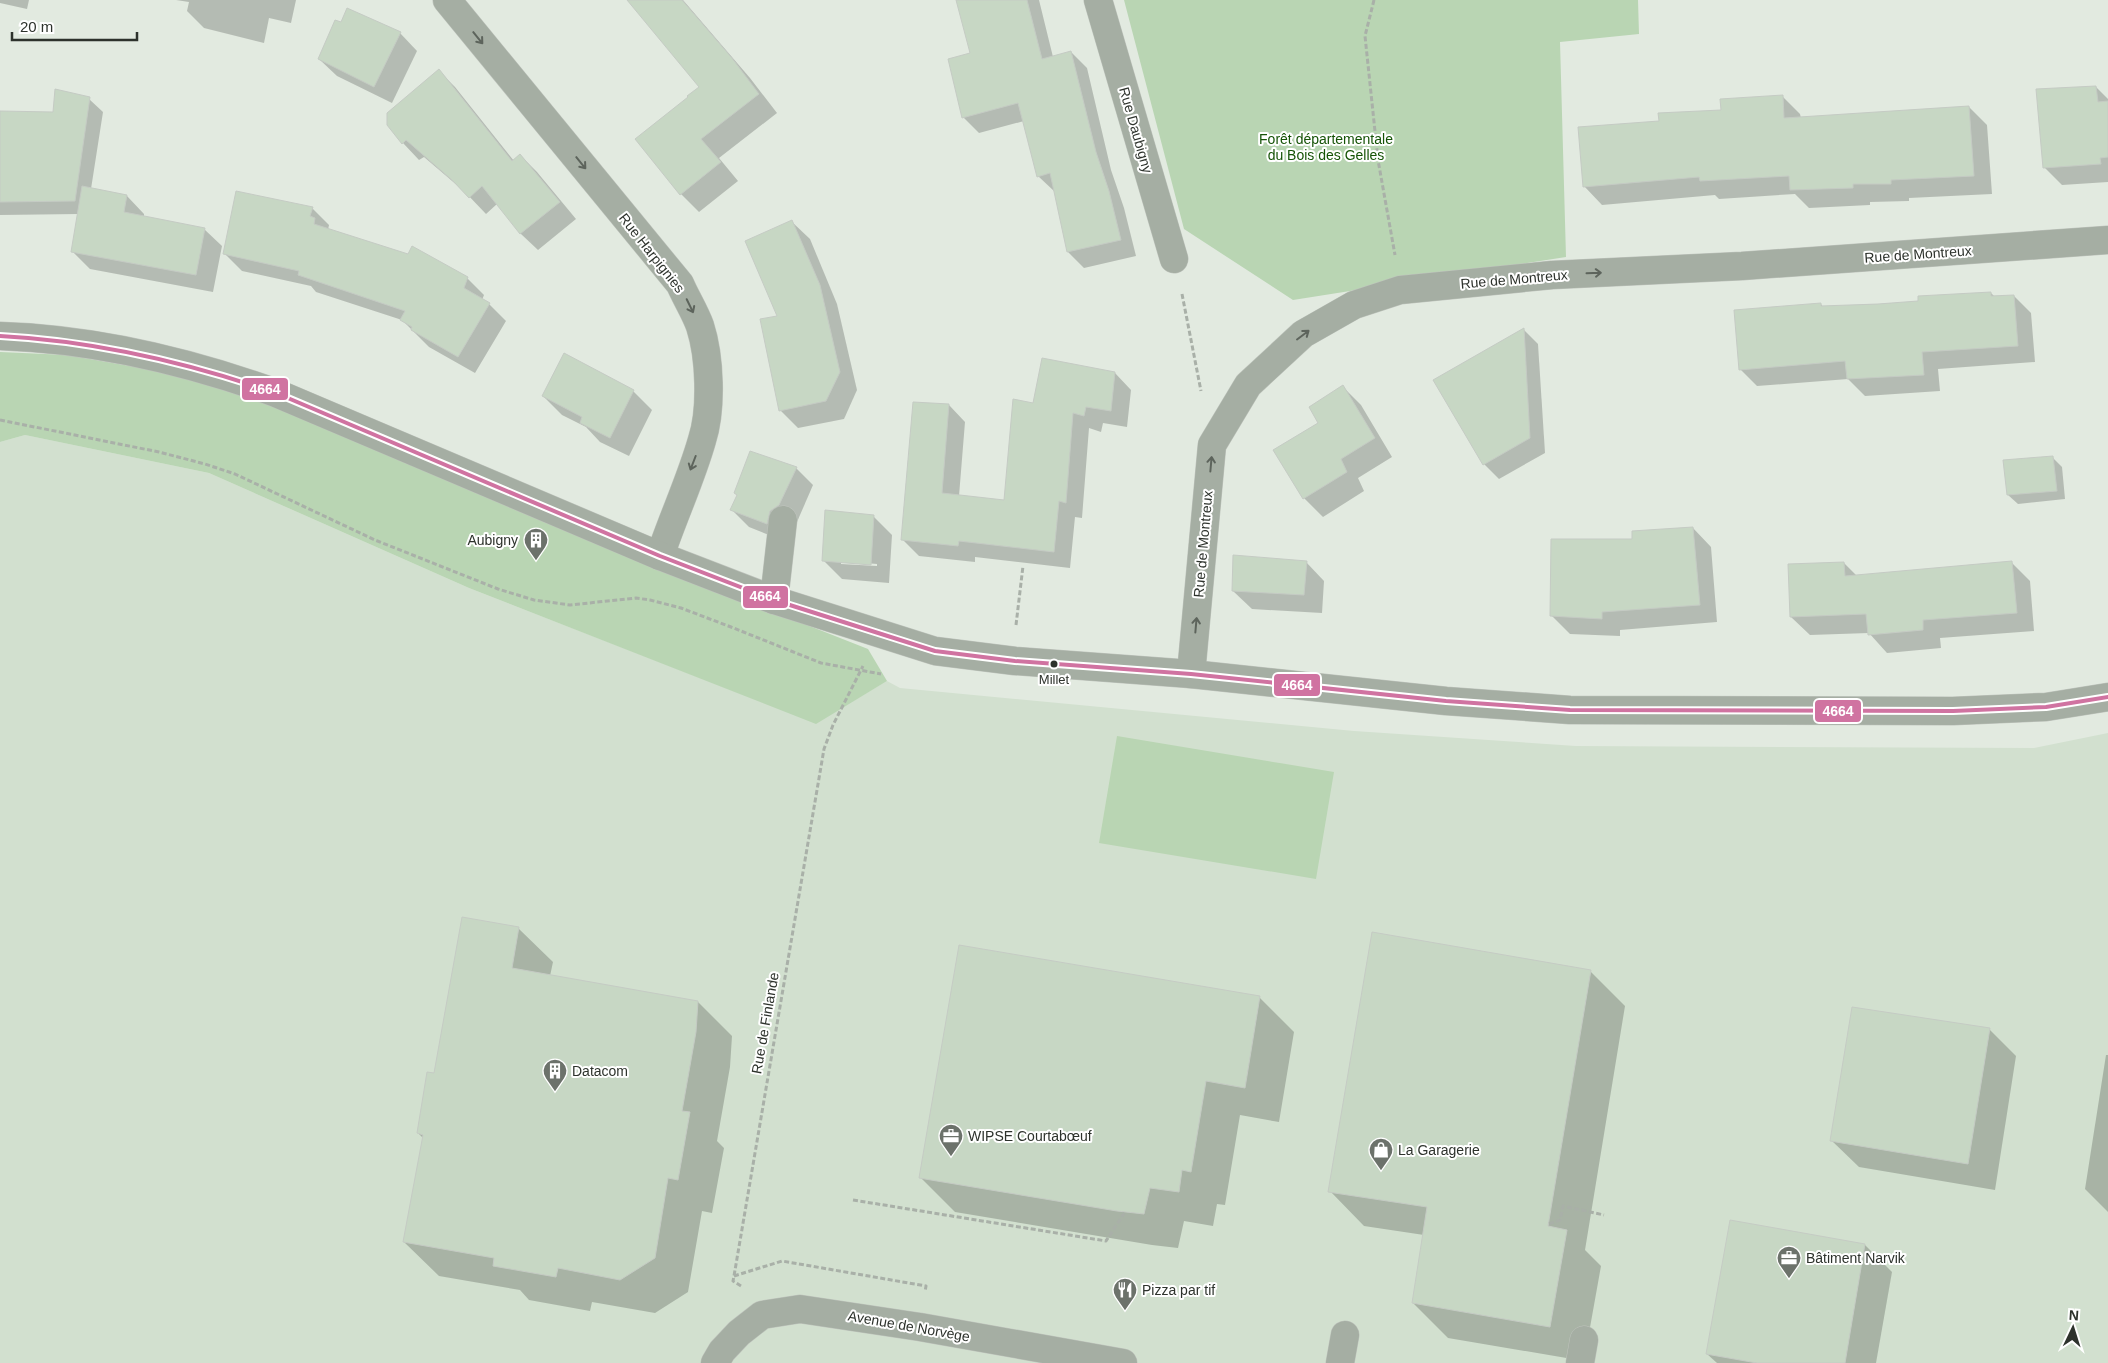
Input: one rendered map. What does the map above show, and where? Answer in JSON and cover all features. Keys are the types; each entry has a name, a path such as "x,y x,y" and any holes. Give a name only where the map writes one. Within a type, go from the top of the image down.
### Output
{"street":[{"name":"Rue Harpignies","path":"447,0 680,284 700,326 707,363 708,404 703,439 660,556"},
{"name":"Rue Daubigny","path":"1098,0 1174,259"},
{"name":"Rue de Montreux","path":"1191,674 1212,445 1248,385 1303,334 1354,305 1400,290 1552,274 1742,266 2108,240"},
{"path":"0,336 87,343 165,358 225,375 286,397 660,556 774,600 935,651 1015,661 1191,674 1446,701 1570,710 1953,711 2046,707 2108,697"},
{"path":"774,600 783,520"},
{"name":"Avenue de Norvège","path":"715,1363 722,1351 739,1332 762,1315 800,1309 1123,1363"},
{"path":"1340,1363 1345,1335"}],"path":[{"path":"1374,0 1365,36 1378,160 1394,252"},
{"path":"1174,259 1212,445"},
{"path":"1015,661 1016,621 1023,566"},
{"name":"Rue de Finlande","path":"762,1315 751,1291 733,1282 824,749 833,725 859,672 881,635"},
{"path":"853,1200 1106,1242 1125,1212"},
{"path":"1549,1224 1560,1220 1563,1206 1604,1215"}],"shaded area":[{"path":"25,435 209,473 469,588 816,723 887,681 900,688 1354,731 1576,746 2034,748 2108,733 2108,1363 0,1363 0,442"}],"green space":[{"name":"Forêt départementale du Bois des Gelles","path":"1124,0 1638,0 1639,34 1560,42 1566,257 1293,300 1184,229"},
{"path":"0,352 67,355 176,374 263,401 868,649 887,681 816,724 469,588 209,473 25,435 0,442"},
{"path":"1117,736 1334,772 1316,879 1099,843"}],"building":[{"path":"627,0 682,0 732,58 759,94 701,139 721,162 680,195 635,139 699,87"},
{"path":"956,0 1027,0 1042,59 1071,51 1096,152 1109,191 1121,240 1067,252 1050,173 1037,177 1018,103 962,118 948,59 970,53"},
{"path":"347,8 401,32 374,87 318,59 335,20 341,22"},
{"path":"439,69 512,161 520,154 560,202 520,234 482,186 469,198 453,181 406,140 402,144 387,125 387,113"},
{"path":"2096,86 2098,102 2108,101 2108,157 2100,158 2101,164 2043,168 2036,89"},
{"path":"55,89 90,97 75,201 0,202 0,111 53,112"},
{"path":"1783,95 1784,118 1969,106 1974,176 1891,180 1891,184 1853,184 1853,188 1790,190 1789,176 1700,181 1699,177 1583,187 1578,127 1659,121 1658,113 1721,110 1720,99"},
{"path":"82,186 127,195 124,212 205,228 196,275 71,252"},
{"path":"236,191 313,207 310,216 315,218 314,224 408,254 412,246 468,277 464,288 490,303 458,357 411,330 412,327 400,320 405,311 298,275 299,271 223,254"},
{"path":"792,220 820,285 840,372 826,401 779,411 760,319 777,316 745,241"},
{"path":"1991,292 1991,296 2014,295 2018,346 1922,352 1924,375 1847,379 1845,361 1739,370 1734,310 1821,303 1821,306 1878,304 1918,301 1918,296"},
{"path":"1524,328 1530,438 1483,465 1433,380"},
{"path":"564,353 634,390 610,438 580,423 582,417 542,396"},
{"path":"1042,358 1115,372 1111,411 1086,407 1084,416 1073,413 1066,503 1059,501 1054,552 959,541 958,546 901,540 913,402 949,404 942,493 1004,500 1013,399 1033,403"},
{"path":"1343,385 1375,438 1341,459 1347,472 1303,499 1273,450 1318,423 1309,407"},
{"path":"750,451 797,467 779,505 770,511 767,524 730,510 737,495 734,493"},
{"path":"2053,456 2057,491 2007,495 2003,460"},
{"path":"825,510 874,515 871,565 822,561"},
{"path":"1693,527 1700,605 1602,612 1602,619 1550,616 1551,539 1632,539 1632,531"},
{"path":"1233,555 1307,561 1304,595 1232,591"},
{"path":"2012,561 2017,613 1923,620 1923,630 1868,635 1866,614 1790,617 1788,564 1844,562 1845,576"},
{"name":"Datacom","path":"462,917 519,927 512,968 698,1001 696,1032 682,1111 690,1112 678,1180 668,1178 655,1258 620,1280 558,1268 556,1277 493,1266 494,1258 403,1242 423,1135 417,1133 427,1072 434,1073"},
{"path":"1372,932 1591,970 1548,1226 1567,1230 1550,1327 1412,1303 1427,1207 1328,1192"},
{"path":"959,945 1260,996 1245,1088 1206,1081 1191,1172 1182,1170 1179,1192 1150,1188 1144,1214 919,1178"},
{"path":"1852,1007 1990,1028 1968,1164 1830,1141"},
{"name":"Bâtiment Narvik","path":"1730,1220 1865,1244 1845,1363 1757,1363 1706,1354"}],"transit line":[{"name":"4664","path":"0,336 71,343 140,355 208,372 276,393 660,556 774,600 935,651 1015,661 1191,674 1446,701 1570,710 1953,711 2046,707 2108,697"}],"place":[{"name":"Aubigny","path":"536,561"},
{"name":"Millet","path":"1054,664"},
{"name":"Datacom","path":"555,1092"},
{"name":"WIPSE Courtabœuf","path":"951,1157"},
{"name":"La Garagerie","path":"1381,1171"},
{"name":"Bâtiment Narvik","path":"1789,1279"},
{"name":"Pizza par tif","path":"1125,1311"}]}
